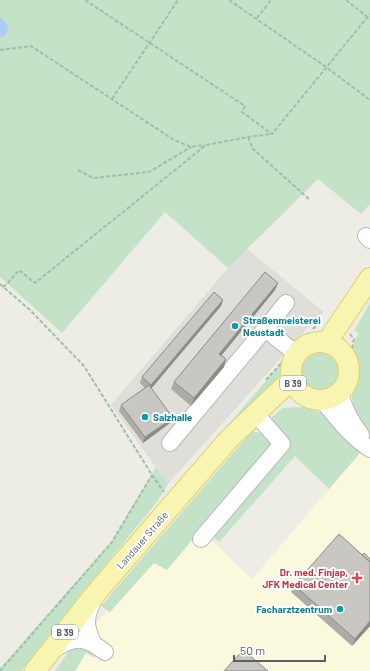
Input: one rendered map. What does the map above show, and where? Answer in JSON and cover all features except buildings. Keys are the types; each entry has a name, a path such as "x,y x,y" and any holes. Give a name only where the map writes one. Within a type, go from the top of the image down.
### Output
{"main road":[{"path":"297,353 309,344 323,342 329,339 370,278"},
{"path":"342,352 349,334 370,295"},
{"path":"322,400 345,394 349,373 347,360 342,352 330,344 323,342"},
{"name":"B 39","path":"297,353 291,366 296,386 307,397 314,400 322,400"},
{"name":"Landauer Straße","path":"35,671 96,593 229,439 256,414 296,386"}],"street":[{"path":"170,443 286,303"},
{"path":"264,329 297,353"},
{"path":"345,394 341,399 359,433 370,445"},
{"path":"322,400 356,440 370,449"},
{"path":"201,539 282,444 256,414"},
{"path":"50,652 64,643 75,640 85,640 99,647 86,623 87,615 96,593"}],"path":[{"path":"85,0 245,106 242,112 272,134"},
{"path":"112,99 178,0"},
{"path":"229,0 257,18 370,100"},
{"path":"257,18 271,0"},
{"path":"346,0 370,19"},
{"path":"0,50 31,46 174,140 191,146 206,145 272,134 370,14"},
{"path":"248,137 253,149 310,200"},
{"path":"3,287 19,270 35,283 206,145"},
{"path":"78,170 93,178 149,172 191,146"},
{"path":"0,284 30,310 84,366 152,475 174,503"},
{"path":"345,394 357,376 352,350 354,339 349,334"},
{"path":"0,671 112,542 152,475"}],"shaded area":[{"path":"247,249 324,312 295,341 168,484 111,405 228,268"},
{"path":"370,439 370,671 63,671 80,642 187,517 252,579 360,453"}],"green space":[{"path":"0,0 370,0 370,204 361,214 318,179 228,268 165,212 62,333 0,277"},
{"path":"370,303 370,432 355,411 352,396 359,372 354,354 355,342 358,333 354,331"},
{"path":"316,350 324,350 336,356 342,368 342,376 336,388 324,394 316,394 304,388 298,376 298,368 304,356"},
{"path":"285,359 288,366 284,380 219,437 220,434"},
{"path":"303,407 322,413 360,453 329,489 295,456 219,542 203,527 167,570 154,563 110,612 101,606 252,431 264,434 272,428 272,417 283,408"},
{"path":"156,467 168,484 157,502 82,593 22,671 0,671 0,668 111,542"},
{"path":"74,644 95,653 95,658 86,653 75,671 55,671"}],"water":[{"path":"0,17 9,26 5,36 0,37"}],"place":[{"name":"Straßenmeisterei Neustadt","path":"235,326"},
{"name":"Salzhalle","path":"145,417"},
{"name":"Dr. med. Finjap, JFK Medical Center","path":"357,578"},
{"name":"Facharztzentrum","path":"340,609"}]}
